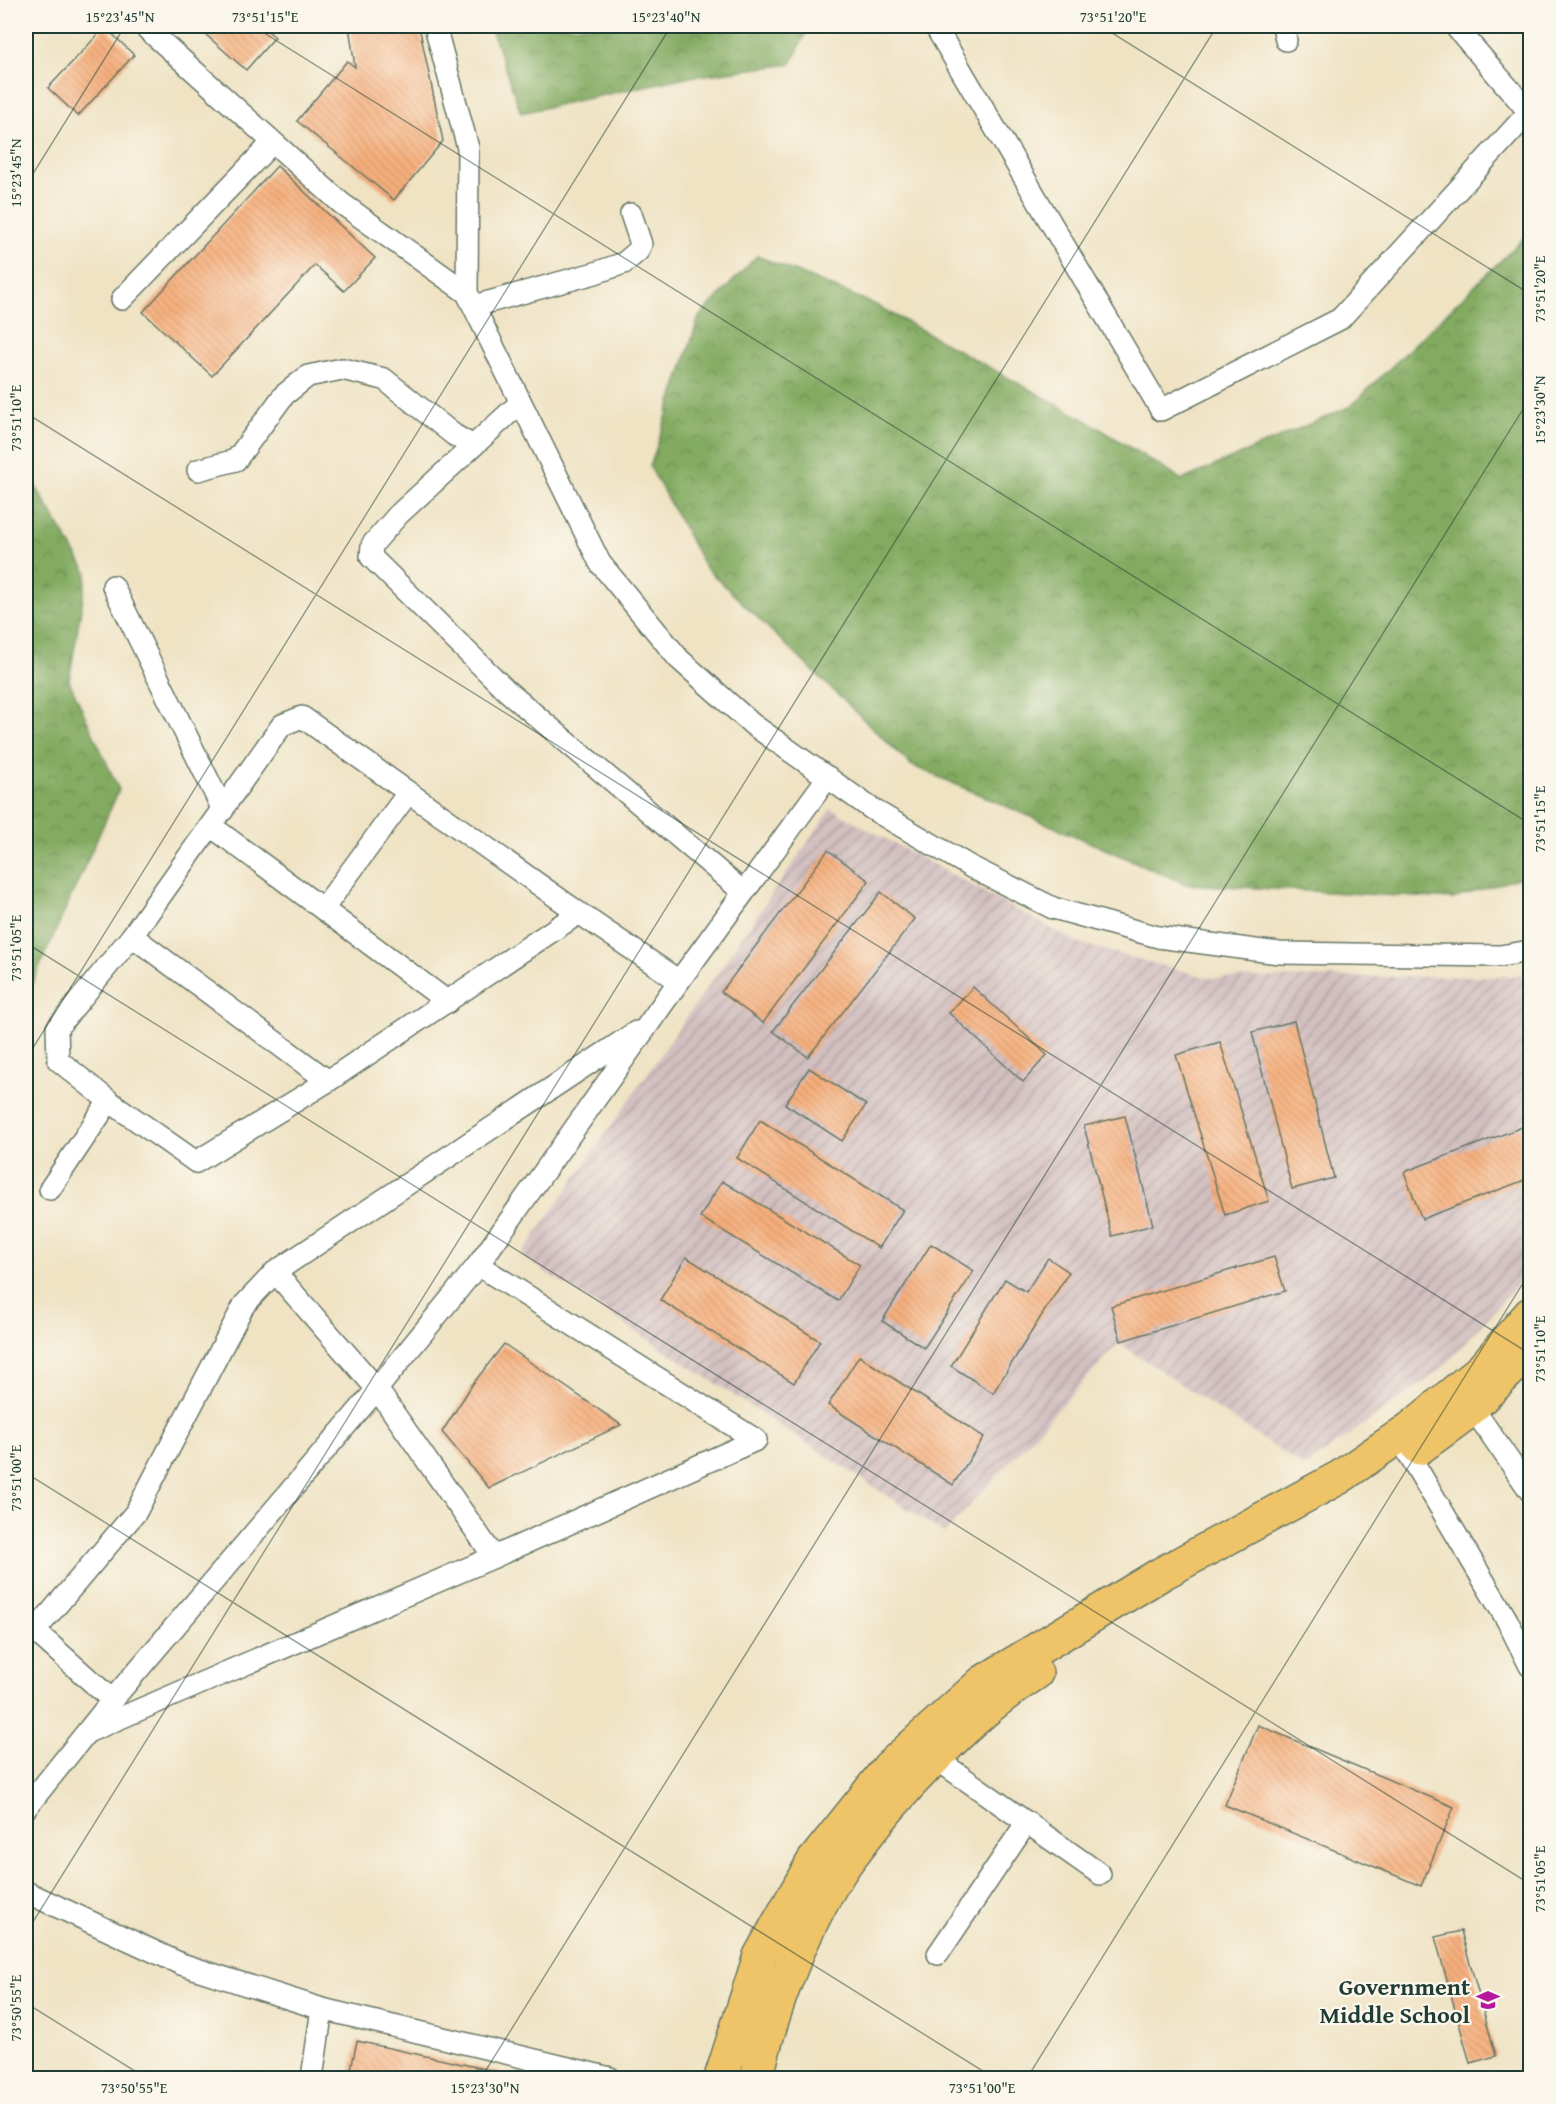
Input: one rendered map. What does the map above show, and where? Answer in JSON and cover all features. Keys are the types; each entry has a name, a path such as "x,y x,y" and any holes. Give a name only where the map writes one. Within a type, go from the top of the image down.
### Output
{"highway":[{"path":"722,2079 760,1956 813,1862 889,1767 983,1682 1161,1574 1340,1477 1411,1428 1482,1369 1530,1314"},
{"path":"757,2079 763,2046 787,1981 816,1915 846,1863 877,1822 977,1716 1020,1683 1120,1620 1299,1525 1374,1481 1472,1407 1530,1351"}],"street":[{"path":"144,26 341,203 471,300 595,273 624,263 638,251 641,244 631,214"},
{"path":"435,26 468,148 471,300 600,563 679,659 752,724 872,809 951,855 1053,908 1158,937 1279,953 1500,956 1530,951"},
{"path":"935,26 1161,410 1340,319 1529,112 1455,26"},
{"path":"122,299 272,143"},
{"path":"198,470 236,460 284,395 308,376 342,369 384,379 454,435 473,446"},
{"path":"520,403 398,515 372,545 371,557 507,691 743,892"},
{"path":"113,586 217,818 323,909 448,1002"},
{"path":"579,914 328,1081 196,1162 109,1101 58,1060 57,1028 132,936 282,725 302,717 579,914 678,981"},
{"path":"26,1808 112,1700 377,1389 478,1264 678,981 828,777"},
{"path":"323,909 408,793"},
{"path":"132,936 328,1081"},
{"path":"112,1700 35,1631 136,1512 244,1305 275,1272 647,1025"},
{"path":"50,1189 109,1101"},
{"path":"86,1732 494,1557 756,1440 478,1264"},
{"path":"275,1272 377,1389 494,1557"},
{"path":"1472,1407 1530,1491"},
{"path":"1409,1455 1507,1620 1530,1666"},
{"path":"935,1758 1100,1874"},
{"path":"938,1954 1027,1822"},
{"path":"26,1892 181,1964 322,2010 610,2079"},
{"path":"312,2079 322,2010"}],"shaded area":[{"path":"831,809 1078,943 1209,978 1513,976 1530,971 1530,1270 1443,1368 1304,1467 1119,1343 944,1533 521,1256"}],"green space":[{"path":"490,26 809,26 791,64 682,78 521,113"},
{"path":"1530,232 1530,874 1453,899 1186,884 911,765 705,567 650,467 699,317 757,256 874,304 1089,422 1182,480 1351,406"},
{"path":"26,470 87,573 69,681 119,790 26,997"}],"building":[{"path":"196,26 262,26 275,37 246,70"},
{"path":"349,26 419,26 443,141 394,200 297,121 347,61 355,67"},
{"path":"105,27 134,55 78,116 48,88"},
{"path":"277,166 375,258 344,291 315,265 212,376 143,312"},
{"path":"828,850 869,881 763,1023 721,992"},
{"path":"881,892 915,919 808,1057 773,1031"},
{"path":"973,987 1047,1055 1023,1082 949,1013"},
{"path":"1294,1021 1334,1178 1292,1189 1252,1032"},
{"path":"1220,1042 1269,1201 1225,1215 1176,1055"},
{"path":"809,1068 866,1105 842,1141 785,1104"},
{"path":"1125,1116 1153,1225 1112,1236 1084,1126"},
{"path":"760,1120 903,1210 879,1248 737,1158"},
{"path":"1530,1124 1530,1178 1422,1219 1404,1172"},
{"path":"722,1181 860,1265 838,1301 700,1217"},
{"path":"931,1244 974,1271 924,1348 882,1321"},
{"path":"686,1257 820,1341 794,1383 660,1300"},
{"path":"1274,1257 1285,1291 1121,1341 1111,1306"},
{"path":"1048,1258 1069,1272 993,1393 951,1366 1005,1279 1026,1292"},
{"path":"504,1344 621,1425 489,1488 442,1432 472,1385"},
{"path":"859,1356 984,1437 953,1485 828,1405"},
{"path":"1258,1725 1454,1807 1421,1886 1225,1805"},
{"path":"1461,1931 1496,2056 1470,2063 1435,1937"},
{"path":"357,2041 526,2078 349,2078"}],"place":[{"name":"Government Middle School","path":"1488,2000"}]}
